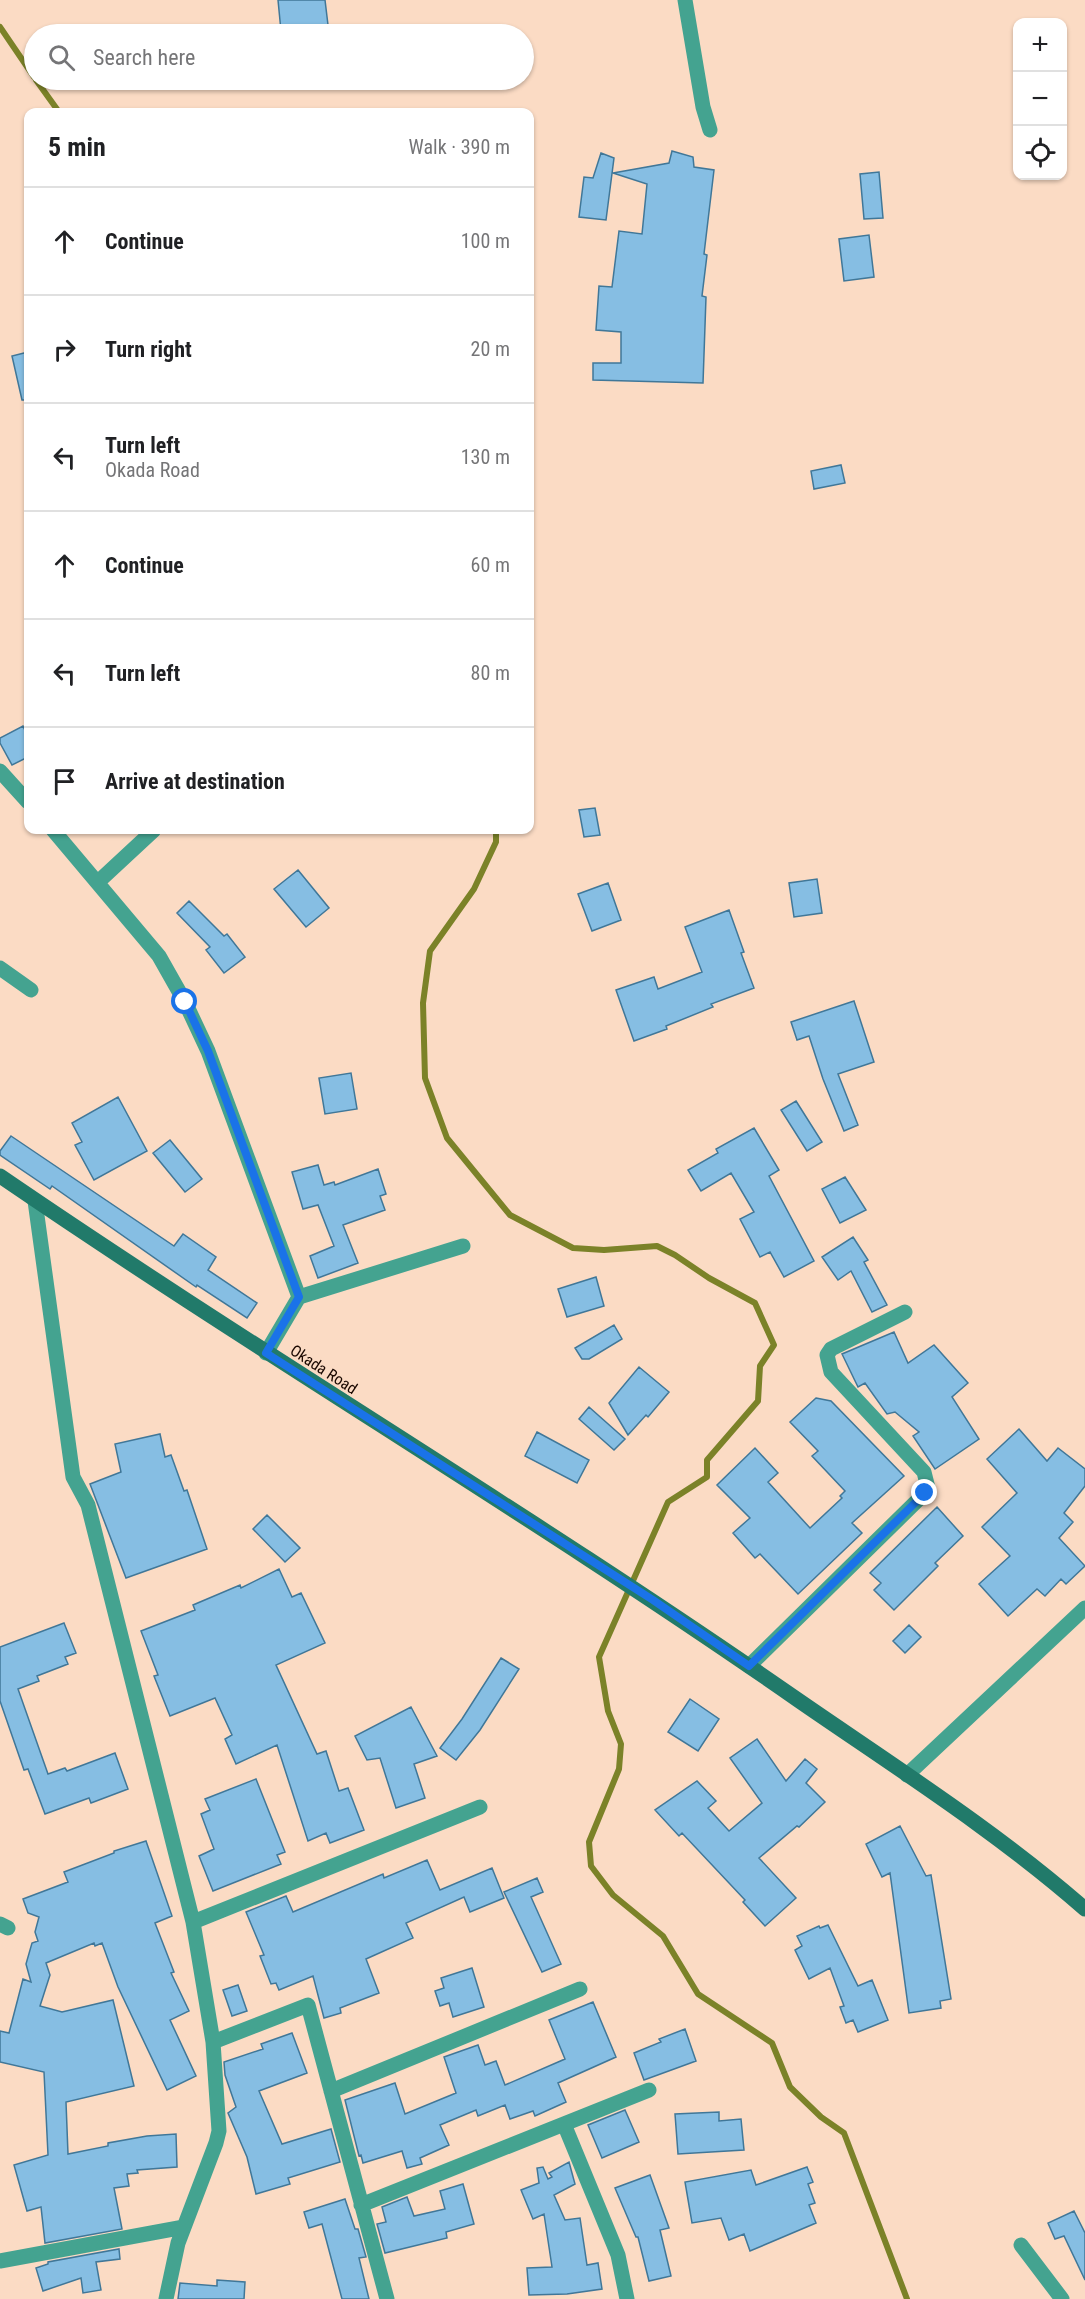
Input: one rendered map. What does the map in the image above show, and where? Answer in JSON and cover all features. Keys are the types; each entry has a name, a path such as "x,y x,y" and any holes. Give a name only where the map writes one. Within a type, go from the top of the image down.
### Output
{"street":[{"path":"685,0 703,107 710,130"},
{"path":"0,771 24,798"},
{"path":"56,834 159,956 185,1002 208,1051 299,1297"},
{"path":"98,882 150,834"},
{"path":"0,968 31,990"},
{"name":"Okada Road","path":"0,1176 81,1233 653,1600 1017,1853 1085,1909"},
{"path":"35,1200 73,1477 88,1505 193,1922 213,2042 219,2131 178,2243 166,2299"},
{"path":"266,1353 299,1297 463,1246"},
{"path":"749,1666 928,1488 924,1472 831,1372 828,1363 827,1355 831,1348 905,1312"},
{"path":"907,1775 1085,1608"},
{"path":"193,1922 480,1807"},
{"path":"331,2091 580,1989"},
{"path":"213,2042 308,2005 387,2299"},
{"path":"362,2205 649,2090"},
{"path":"564,2124 618,2255 627,2299"},
{"path":"0,2261 184,2227"},
{"path":"1021,2245 1062,2299"}],"building":[{"path":"278,0 325,0 328,24 280,24"},
{"path":"672,151 693,157 694,167 714,170 704,254 707,255 702,296 706,297 703,383 593,380 593,363 621,363 621,332 596,330 599,286 612,287 619,231 642,234 647,184 613,173 669,163"},
{"path":"601,153 614,158 606,220 579,217 584,177 593,178"},
{"path":"879,172 883,218 864,219 860,174"},
{"path":"869,235 874,277 844,281 839,239"},
{"path":"24,353 24,400 22,400 12,356"},
{"path":"841,465 845,483 814,489 811,471"},
{"path":"23,726 24,759 12,765 0,743 0,738"},
{"path":"595,808 600,835 584,837 579,810"},
{"path":"298,870 329,908 306,927 274,889"},
{"path":"817,879 822,913 794,917 789,883"},
{"path":"608,883 621,920 592,931 578,894"},
{"path":"189,901 224,936 227,934 245,957 224,973 206,950 210,947 177,913"},
{"path":"729,910 754,988 711,1004 713,1007 666,1026 667,1029 634,1041 616,990 654,977 658,989 702,972 685,927"},
{"path":"854,1001 874,1062 838,1074 858,1125 844,1131 809,1036 797,1040 791,1022"},
{"path":"351,1073 357,1109 325,1114 319,1078"},
{"path":"118,1097 147,1151 94,1180 75,1145 82,1142 72,1123"},
{"path":"796,1101 822,1142 807,1151 781,1110"},
{"path":"754,1128 779,1170 769,1176 814,1261 784,1277 770,1252 760,1257 740,1219 754,1212 731,1173 701,1191 688,1170 718,1153 716,1149"},
{"path":"11,1136 174,1246 183,1234 216,1257 208,1270 257,1303 247,1318 197,1285 196,1287 52,1186 50,1189 0,1155 0,1151"},
{"path":"170,1140 202,1179 185,1192 153,1153"},
{"path":"318,1165 324,1185 334,1182 335,1185 378,1169 386,1194 380,1196 385,1210 343,1225 358,1263 318,1278 310,1256 334,1246 318,1205 303,1209 292,1172"},
{"path":"845,1177 866,1210 840,1223 822,1189"},
{"path":"853,1237 868,1260 864,1262 887,1305 872,1312 851,1271 838,1280 822,1257"},
{"path":"596,1277 604,1306 567,1317 558,1289"},
{"path":"614,1325 622,1339 589,1359 582,1359 575,1348"},
{"path":"894,1332 908,1363 934,1345 968,1383 952,1397 979,1439 935,1469 913,1436 919,1432 895,1412 887,1414 865,1383 858,1387 842,1354"},
{"path":"639,1367 669,1392 648,1417 646,1415 628,1435 609,1403"},
{"path":"816,1398 831,1401 904,1476 852,1523 862,1533 798,1594 760,1554 755,1558 733,1533 750,1518 717,1485 755,1448 778,1473 768,1482 810,1528 842,1498 840,1496 845,1491 812,1456 818,1451 790,1422"},
{"path":"589,1407 625,1439 614,1450 579,1419"},
{"path":"1019,1429 1047,1461 1058,1448 1085,1469 1085,1486 1064,1513 1073,1522 1059,1538 1085,1566 1066,1584 1061,1579 1045,1596 1037,1589 1008,1616 979,1584 1010,1556 982,1527 1017,1493 987,1459"},
{"path":"537,1432 589,1460 577,1483 525,1456"},
{"path":"160,1434 165,1457 171,1455 184,1491 187,1490 207,1549 126,1578 90,1484 121,1472 115,1444"},
{"path":"937,1507 963,1536 935,1563 938,1566 894,1610 874,1590 881,1583 870,1573"},
{"path":"267,1515 300,1548 285,1562 253,1529"},
{"path":"279,1569 292,1597 301,1593 325,1643 276,1665 317,1754 326,1751 339,1791 348,1788 364,1830 330,1843 326,1833 308,1841 277,1745 236,1764 225,1739 232,1735 215,1698 170,1716 154,1676 158,1675 141,1631 195,1610 193,1605 240,1585 241,1588"},
{"path":"64,1623 76,1653 65,1657 68,1664 37,1676 39,1681 18,1689 48,1774 65,1768 67,1771 115,1753 128,1789 91,1803 89,1798 45,1814 28,1769 24,1770 0,1701 0,1647"},
{"path":"909,1625 921,1637 905,1653 893,1641"},
{"path":"501,1658 519,1669 480,1730 456,1760 440,1748 462,1719"},
{"path":"690,1699 719,1719 698,1751 668,1732"},
{"path":"411,1707 437,1756 414,1764 425,1798 396,1808 380,1758 367,1760 355,1736"},
{"path":"757,1739 786,1781 805,1759 817,1769 806,1783 825,1802 799,1827 797,1826 759,1858 796,1898 765,1926 743,1902 745,1900 682,1833 679,1836 655,1810 697,1781 716,1801 708,1808 729,1831 762,1803 730,1758"},
{"path":"256,1779 285,1852 277,1855 281,1864 213,1891 199,1856 214,1849 201,1814 210,1810 205,1799"},
{"path":"900,1826 926,1876 931,1875 951,1999 940,2001 941,2008 909,2013 890,1873 882,1877 866,1844"},
{"path":"146,1841 172,1916 155,1923 174,1972 171,1973 189,2011 170,2020 196,2076 167,2090 118,1987 102,1943 95,1946 94,1943 46,1963 50,1975 40,2006 62,2012 113,2000 134,2086 66,2102 68,2154 108,2146 108,2143 147,2136 176,2134 177,2167 137,2170 138,2173 127,2174 129,2186 114,2188 122,2229 45,2243 41,2207 27,2211 14,2165 48,2155 44,2072 0,2062 0,2031 9,2033 23,1979 31,1982 26,1964 32,1943 38,1941 35,1932 39,1917 28,1913 23,1899 68,1882 64,1872 114,1853 114,1851"},
{"path":"427,1860 440,1890 492,1868 504,1898 470,1912 464,1897 406,1923 413,1938 366,1959 379,1993 340,2008 341,2013 324,2018 313,1976 279,1990 276,1983 271,1984 260,1956 264,1955 246,1912 286,1896 293,1912 383,1874 384,1878"},
{"path":"537,1878 543,1892 531,1897 561,1964 542,1972 504,1892"},
{"path":"828,1925 858,1986 872,1980 888,2020 858,2032 853,2020 846,2023 840,2007 844,2006 830,1968 809,1979 795,1950 802,1946 797,1936 819,1926 820,1928"},
{"path":"472,1968 484,2007 453,2017 449,2003 440,2006 435,1991 444,1988 441,1978"},
{"path":"238,1985 247,2011 232,2016 223,1990"},
{"path":"593,2002 616,2057 558,2083 566,2102 535,2116 533,2111 510,2119 505,2105 478,2116 476,2110 440,2125 449,2145 420,2158 422,2164 407,2168 402,2151 363,2163 361,2155 359,2156 345,2100 395,2083 405,2114 456,2093 444,2057 478,2045 485,2065 496,2061 505,2085 565,2059 549,2020"},
{"path":"685,2029 696,2061 644,2080 634,2053 661,2042 659,2039"},
{"path":"292,2033 307,2073 259,2091 282,2144 331,2129 340,2162 288,2178 290,2184 256,2194 247,2157 228,2113 236,2107 225,2075 224,2062 263,2049 261,2044"},
{"path":"625,2110 639,2142 602,2158 588,2125"},
{"path":"719,2112 719,2121 741,2119 744,2150 678,2154 675,2114"},
{"path":"569,2162 575,2184 554,2195 565,2220 580,2218 587,2265 598,2263 602,2289 567,2294 529,2295 527,2268 552,2267 544,2214 533,2219 521,2190 539,2183 537,2168 543,2167 548,2179 552,2177 549,2173"},
{"path":"807,2167 813,2182 808,2184 815,2203 809,2205 816,2223 750,2251 744,2234 729,2240 721,2218 692,2223 685,2182 751,2170 756,2185"},
{"path":"650,2175 669,2228 660,2230 671,2276 649,2281 638,2237 636,2237 615,2188"},
{"path":"463,2184 474,2224 446,2232 447,2238 385,2253 377,2224 386,2222 382,2207 407,2197 414,2216 445,2209 440,2191"},
{"path":"345,2199 355,2229 358,2229 366,2257 359,2258 369,2299 342,2299 322,2224 309,2228 304,2212"},
{"path":"1074,2211 1085,2233 1085,2280 1064,2236 1055,2239 1048,2223"},
{"path":"119,2249 120,2259 96,2262 101,2290 83,2293 81,2278 43,2291 36,2268 48,2262"},
{"path":"217,2280 245,2282 244,2299 178,2299 180,2283 217,2286"}],"waterway":[{"path":"0,27 24,62"},
{"path":"43,90 56,108"},
{"path":"496,834 496,842 474,889 430,951 423,1003 425,1078 447,1138 510,1215 573,1248 604,1250 657,1246 755,1303 774,1345 760,1366 758,1401 707,1460 707,1477 668,1502 599,1657 608,1711 621,1744 619,1769 589,1842 591,1866 613,1895 663,1936 698,1994 772,2043 790,2087 821,2117 844,2133 907,2299"}],"route":[{"path":"185,1002 208,1051 299,1297 266,1353 653,1600 749,1666 925,1493"}]}
